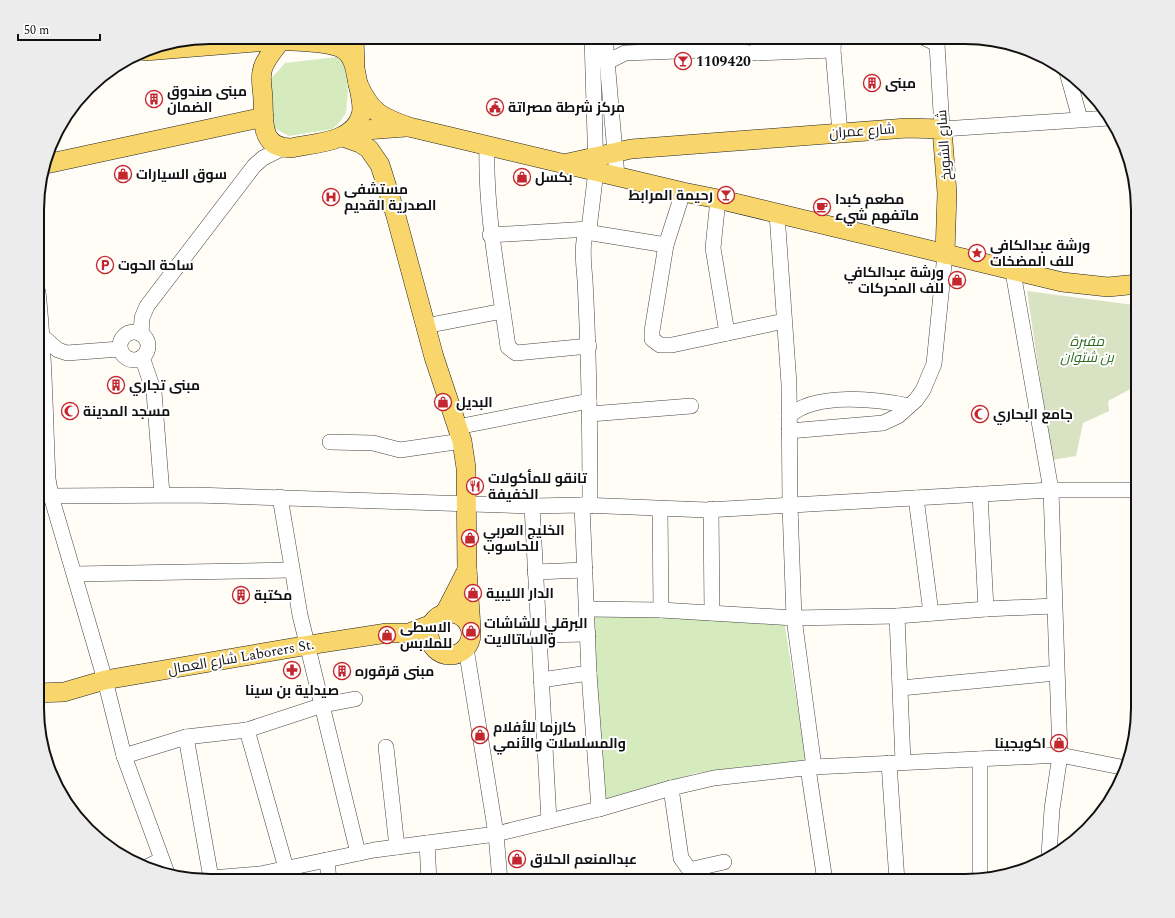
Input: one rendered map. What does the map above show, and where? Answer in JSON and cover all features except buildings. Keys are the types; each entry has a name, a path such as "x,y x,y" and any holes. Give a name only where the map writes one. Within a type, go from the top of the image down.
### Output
{"main road":[{"path":"277,44 266,62 262,72 264,117 267,136 271,142 283,148 348,134 409,127"},
{"path":"314,44 340,47 350,56 355,64"},
{"path":"348,134 362,114 355,64 354,44"},
{"path":"358,84 375,112 382,116 409,127 487,145"},
{"path":"51,163 264,117"},
{"name":"شارع عمران","path":"487,145 566,164 596,163 616,152 631,149 907,128 942,129"},
{"name":"شارع الشويخ","path":"942,129 947,193 945,254"},
{"path":"348,134 368,149 380,165 396,216 425,326 459,434 466,468 467,569 471,628 470,642 466,648 455,654 442,653 436,650 429,638 438,619 467,569"},
{"path":"596,163 617,176 945,254 1013,272 1062,282 1092,286 1108,287 1131,285"},
{"path":"387,633 408,633 438,619 458,614 464,617 471,628"},
{"name":"شارع العمال Laborers St.","path":"44,693 64,692 105,680 387,633 442,653"}],"street":[{"path":"592,44 594,139 596,163 588,230 583,255 589,346 590,407 585,570 589,673 599,809"},
{"path":"606,44 617,176"},
{"path":"607,62 625,53 697,44"},
{"path":"710,44 758,53 834,44 840,133"},
{"path":"758,53 759,44"},
{"name":"شارع الشويخ","path":"938,44 942,129"},
{"path":"1070,81 1080,119"},
{"name":"شارع عمران","path":"942,129 1103,118"},
{"path":"487,145 487,190 490,235 508,347 516,353 589,346"},
{"path":"141,334 142,318 147,306 254,166 268,155 283,148"},
{"path":"683,192 666,245 652,339 660,345 672,345 784,321"},
{"path":"718,199 713,248 727,333"},
{"path":"777,214 789,384 790,506 794,618 824,874"},
{"path":"490,235 588,230 666,245"},
{"path":"789,424 883,423 894,418 909,406 923,390 934,364 945,254"},
{"path":"1013,272 1051,490 1056,673 1060,755 1052,808 1049,851"},
{"path":"425,326 503,311"},
{"path":"128,334 141,334 145,337 148,346 147,350 138,360 129,359 120,349 122,340 128,334"},
{"path":"44,338 58,350 67,352 120,349"},
{"path":"142,357 154,392 162,494"},
{"path":"789,424 795,412 814,403 846,400 885,401 909,406"},
{"path":"330,442 373,443 400,450 459,434 590,407 690,406"},
{"path":"44,420 48,479 51,496 105,680 124,756 164,866"},
{"path":"51,496 162,494 532,506 711,509 790,506 1051,490 1131,492"},
{"path":"980,494 986,609"},
{"path":"280,498 291,570 358,853"},
{"path":"916,498 931,613"},
{"path":"532,506 549,821"},
{"path":"660,509 661,610"},
{"path":"711,509 712,613"},
{"path":"75,574 291,570"},
{"path":"535,572 585,570"},
{"path":"587,609 661,610 794,618 897,616 986,609 1054,606"},
{"path":"897,616 901,688 896,763 897,874"},
{"path":"538,634 588,634"},
{"path":"466,648 496,834 499,874"},
{"path":"541,680 589,673"},
{"path":"901,688 1056,673"},
{"path":"124,756 186,737 247,730 323,706 355,699"},
{"path":"247,730 286,868"},
{"path":"186,737 206,874"},
{"path":"386,747 397,847"},
{"path":"269,874 286,868 358,853 496,834 599,809 671,788 714,778 811,767 1060,755 1120,767"},
{"path":"980,759 980,874"},
{"path":"671,788 681,858 686,866 693,869 724,862"},
{"path":"427,843 429,874"},
{"path":"327,860 328,874"}],"green space":[{"path":"337,57 344,63 348,89 346,113 339,123 332,129 289,136 272,127 269,81 285,63"},
{"name":"مقبرة بن شتوان","path":"1027,291 1131,305 1131,389 1108,401 1109,411 1083,423 1076,456 1052,460"},
{"path":"592,614 784,620 806,761 696,773 602,802"}],"place":[{"name":"1109420","path":"683,61"},
{"name":"مبنى","path":"872,83"},
{"name":"مبنى صندوق الضمان","path":"154,99"},
{"name":"مركز شرطة مصراتة","path":"495,107"},
{"name":"سوق السيارات","path":"123,174"},
{"name":"بكسل","path":"522,177"},
{"name":"رحيمة المرابط","path":"726,195"},
{"name":"مستشفى الصدرية القديم","path":"331,197"},
{"name":"مطعم كبدا ماتفهم شيء","path":"822,207"},
{"name":"ورشة عبدالكافي للف المضخات","path":"977,253"},
{"name":"ساحة الحوت","path":"105,265"},
{"name":"ورشة عبدالكافي للف المحركات","path":"957,280"},
{"name":"مبنى تجاري","path":"116,385"},
{"name":"البديل","path":"443,402"},
{"name":"مسجد المدينة","path":"70,411"},
{"name":"جامع البحاري","path":"980,414"},
{"name":"تانقو للمأكولات الخفيفة","path":"475,486"},
{"name":"الخليج العربي للحاسوب","path":"470,538"},
{"name":"الدار الليبية","path":"473,593"},
{"name":"مكتبة","path":"241,595"},
{"name":"البرقلي للشاشات والساتالايت","path":"471,631"},
{"name":"الاسطى للملابس","path":"387,635"},
{"name":"صيدلية بن سينا","path":"292,670"},
{"name":"مبنى قرقوره","path":"342,671"},
{"name":"كارزما للأفلام والمسلسلات والأنمي","path":"480,735"},
{"name":"اكويجينا","path":"1059,743"},
{"name":"عبدالمنعم الحلاق","path":"517,859"}]}
